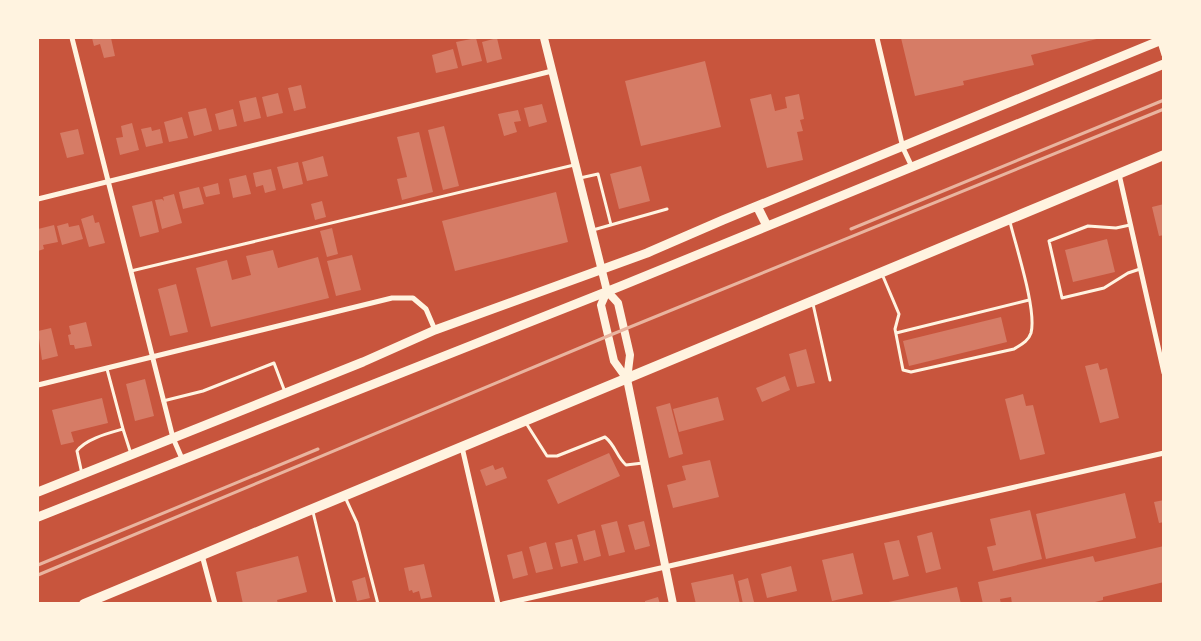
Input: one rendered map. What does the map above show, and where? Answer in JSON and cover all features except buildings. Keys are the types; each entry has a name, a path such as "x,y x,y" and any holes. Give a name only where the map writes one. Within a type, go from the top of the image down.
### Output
{"main road":[{"path":"38,492 285,393 435,330 647,253 1161,39"},
{"path":"38,517 607,291 1164,64"},
{"path":"84,604 1164,155"},
{"path":"757,206 767,226"}],"street":[{"path":"72,38 172,438 183,461"},
{"path":"544,38 577,164 607,291 618,302 630,355 627,379 673,604"},
{"path":"878,38 902,148 912,167"},
{"path":"1161,39 1164,55"},
{"path":"38,200 552,71"},
{"path":"1119,173 1164,373"},
{"path":"607,291 601,305 614,361 627,379"},
{"path":"38,385 392,298 413,298 426,309 435,330"},
{"path":"462,446 498,604"},
{"path":"503,604 1164,453"},
{"path":"202,554 214,604"}],"lane":[{"path":"131,271 577,164"},
{"path":"580,178 598,174 611,225"},
{"path":"593,230 667,209"},
{"path":"881,272 899,314 896,333 903,370 911,372 1014,349 1025,343 1030,334 1029,300 1009,219"},
{"path":"1131,225 1116,228 1088,226 1049,240 1062,298 1104,288 1128,273 1140,269"},
{"path":"896,333 1029,300"},
{"path":"812,301 830,380"},
{"path":"163,401 203,391 274,363 285,393"},
{"path":"107,368 122,429 131,455"},
{"path":"525,420 547,456 557,456 604,437 614,444 620,460 626,465 644,463"},
{"path":"82,474 77,451 80,447 122,429"},
{"path":"344,495 357,523 378,604"},
{"path":"312,508 335,604"}],"railway":[{"path":"851,229 1164,100"},
{"path":"38,575 608,336 1164,109"},
{"path":"38,565 318,449"}]}
